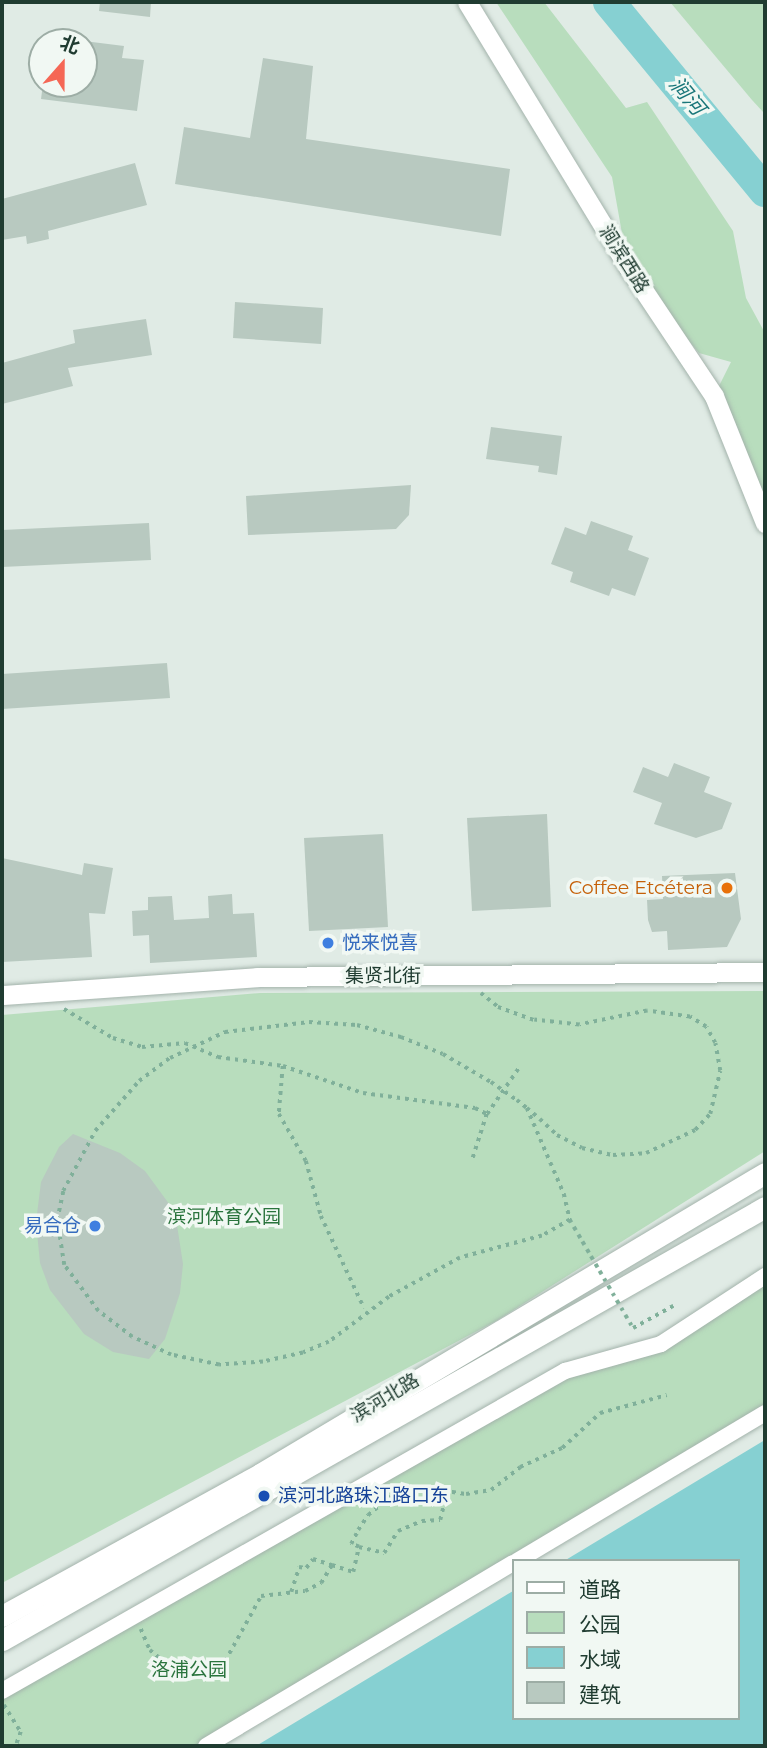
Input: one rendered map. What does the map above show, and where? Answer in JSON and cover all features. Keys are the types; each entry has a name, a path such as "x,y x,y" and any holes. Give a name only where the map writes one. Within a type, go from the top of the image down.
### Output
{"main road":[{"name":"滨河北路","path":"2,1616 260,1474 765,1173"},
{"name":"滨河北路","path":"2,1640 765,1208"}],"street":[{"name":"涧滨西路","path":"467,2 628,267 714,396 765,523"},
{"name":"集贤北街","path":"2,995 257,977 765,972"},
{"path":"2,1691 565,1371 662,1344 765,1276"},
{"path":"520,1559 765,1413"},
{"path":"206,1746 512,1564"}],"path":[{"path":"481,993 498,1007 534,1020 579,1025 668,1011 706,1027 715,1043 720,1071 710,1114 695,1130 646,1153 613,1155 582,1148 557,1135 504,1091 443,1054 356,1025 261,1026 196,1043 139,1081 95,1131 74,1165 57,1220 64,1265 98,1311 132,1337 171,1354 219,1365 263,1362 329,1342 389,1297 460,1258 542,1236 570,1220"},
{"path":"64,1009 113,1038 142,1047 185,1043 218,1057 283,1066 341,1088 455,1103 487,1114"},
{"path":"283,1066 279,1114 306,1161 321,1216 363,1308"},
{"path":"472,1161 487,1114 518,1069"},
{"path":"527,1108 564,1194 570,1220 634,1328 673,1306"},
{"path":"448,1489 440,1520 422,1521 398,1531 384,1553 351,1544 358,1530 382,1503 410,1489 448,1489 466,1494 491,1490 520,1467 562,1448 600,1413 667,1395"},
{"path":"291,1592 299,1567 306,1568 313,1559 353,1572 359,1547"},
{"path":"139,1613 150,1650 163,1661 179,1668 211,1669 225,1661 261,1596 291,1592 321,1583 332,1565"},
{"path":"2,1702 21,1732 16,1746"}],"green space":[{"path":"496,2 544,2 626,108 647,102 733,231 746,298 765,333 765,507 714,396 731,362 699,353 628,267 612,177"},
{"path":"670,2 765,2 765,114 752,100"},
{"name":"滨河体育公园","path":"765,991 765,1151 496,1321 2,1583 2,1015 260,993"},
{"name":"洛浦公园","path":"765,1276 765,1413 520,1559 512,1559 512,1564 206,1746 2,1746 2,1691 565,1371 661,1344"}],"water":[{"path":"765,1440 765,1746 256,1746 512,1592 512,1720 739,1720 739,1559 567,1559"}],"building":[{"path":"100,2 151,2 150,17 99,11"},
{"path":"98,43 124,46 122,58 144,60 137,111 41,99 98,98"},
{"path":"263,58 313,66 306,139 510,169 501,236 175,184 184,127 250,138"},
{"path":"135,163 147,205 48,231 49,239 27,244 26,236 2,240 2,199"},
{"path":"235,302 323,308 321,344 233,338"},
{"path":"146,319 152,355 68,368 73,386 2,404 2,363 75,343 73,330"},
{"path":"491,427 562,436 557,475 538,472 539,466 486,459"},
{"path":"411,485 409,515 396,529 248,535 246,496"},
{"path":"591,521 633,536 628,550 649,558 635,596 612,588 609,596 570,582 573,572 551,564 565,527 586,535"},
{"path":"149,523 151,560 2,567 2,530"},
{"path":"167,663 170,698 2,709 2,674"},
{"path":"674,763 710,777 704,792 732,803 722,829 696,838 654,824 662,803 633,792 643,767 668,777"},
{"path":"547,814 551,907 472,911 467,818"},
{"path":"383,834 388,927 309,931 304,838"},
{"path":"2,858 82,875 84,863 113,868 105,914 89,913 92,957 2,962"},
{"path":"735,873 741,919 727,947 668,950 667,931 652,932 648,920 647,900 663,899 662,876"},
{"path":"232,894 233,914 254,913 257,957 150,963 149,935 133,936 132,911 148,910 148,897 172,896 174,920 209,918 208,896"},
{"path":"73,1134 120,1153 145,1171 175,1212 183,1264 180,1293 165,1339 149,1359 113,1352 84,1334 50,1290 40,1263 36,1222 41,1182 59,1147"}],"waterway":[{"name":"涧河","path":"609,2 765,191"}],"place":[{"name":"Coffee Etcétera","path":"727,888"},
{"name":"悦来悦喜","path":"328,943"},
{"name":"易合仓","path":"95,1226"},
{"name":"滨河北路珠江路口东","path":"264,1496"}]}
